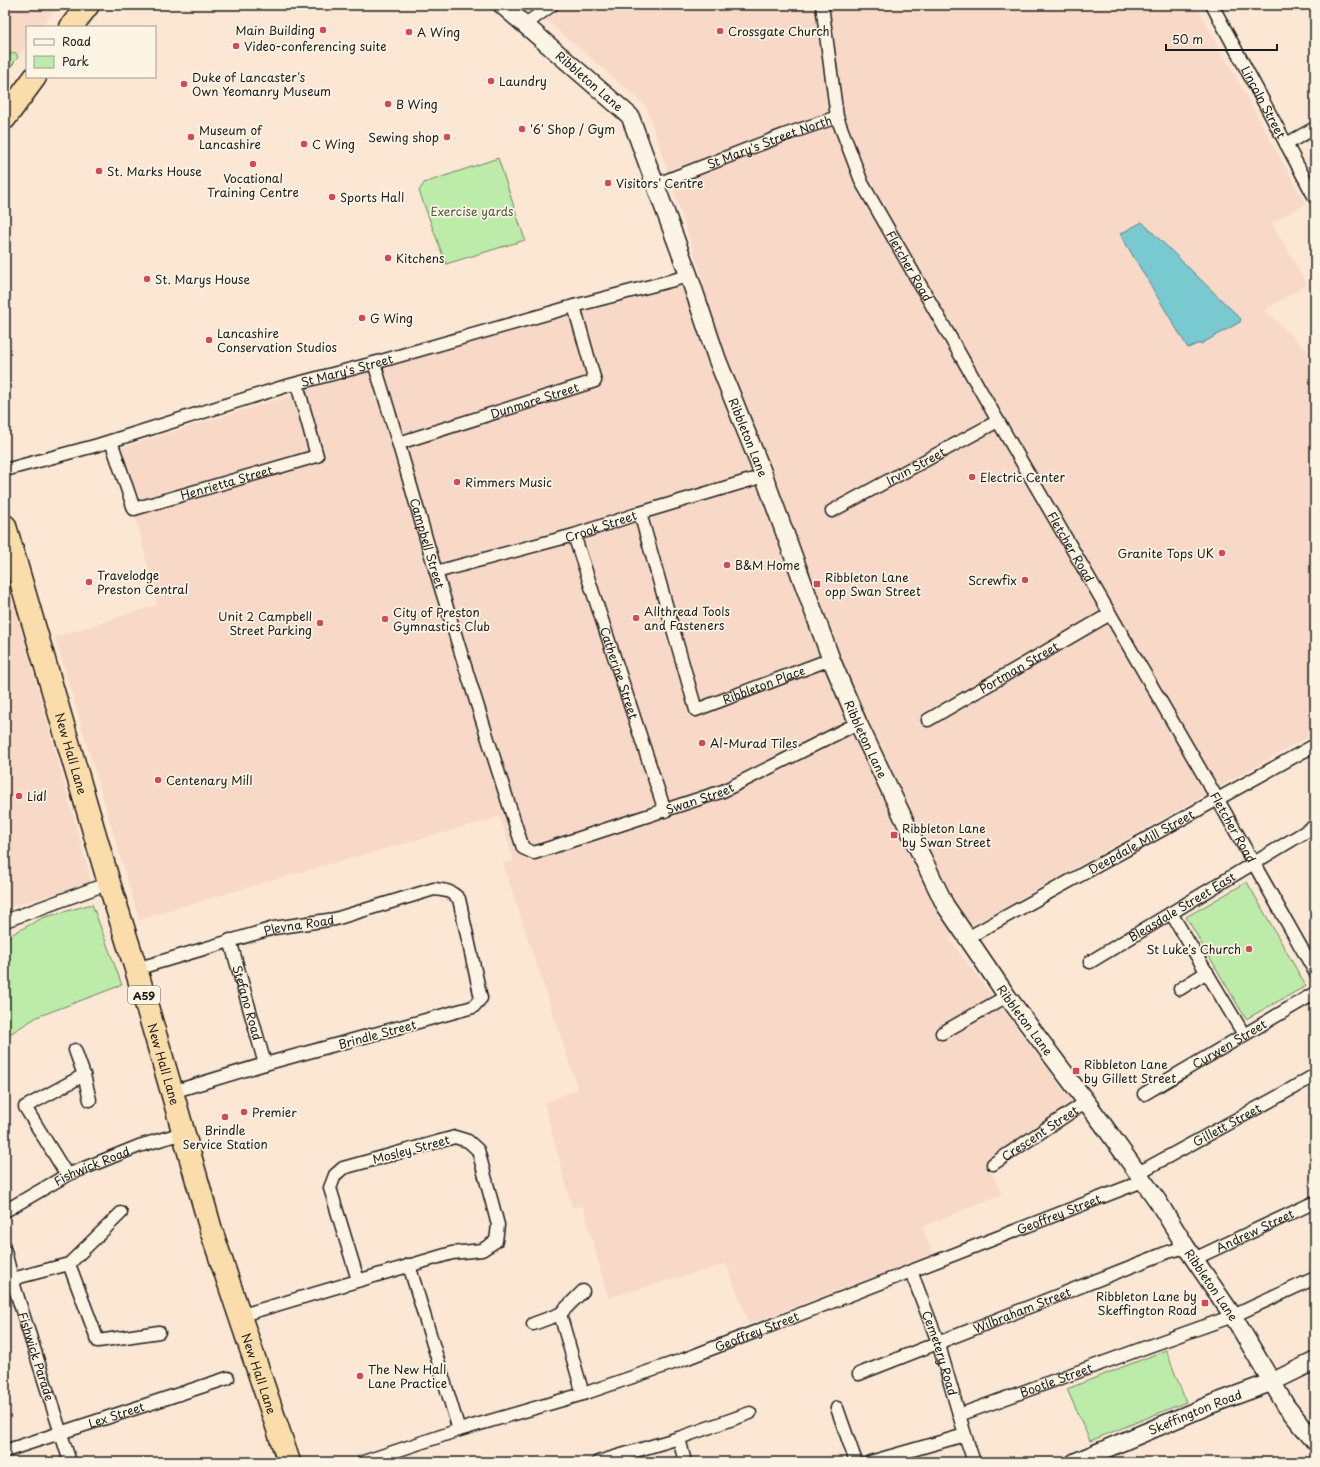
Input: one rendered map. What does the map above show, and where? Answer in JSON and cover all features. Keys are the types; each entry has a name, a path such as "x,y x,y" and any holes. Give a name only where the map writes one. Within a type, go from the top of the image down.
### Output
{"highway":[{"path":"72,26 88,5"},
{"path":"5,118 34,78"},
{"name":"New Hall Lane","path":"7,539 136,969 211,1230 289,1462"}],"main road":[{"name":"Ribbleton Lane","path":"502,5 630,116 657,184 717,359 764,476 831,659 858,723 944,906 1007,996 1157,1200 1190,1253 1234,1316 1286,1406 1315,1442"},
{"name":"Skeffington Road","path":"1075,1462 1212,1404 1272,1382 1315,1361"}],"street":[{"path":"524,25 552,5"},
{"name":"Fletcher Road","path":"822,5 837,117 862,183 1218,800 1315,972"},
{"name":"Lincoln Street","path":"1212,5 1315,198"},
{"name":"St Mary's Street North","path":"657,184 784,135 837,117"},
{"path":"1286,144 1315,128"},
{"name":"St Mary's Street","path":"5,470 111,441 275,390 574,306 689,276"},
{"name":"Dunmore Street","path":"399,443 595,381 574,306"},
{"name":"Campbell Street","path":"374,363 399,443 436,572 523,848 534,853"},
{"name":"Henrietta Street","path":"111,441 134,509 317,456 297,384"},
{"name":"Irvin Street","path":"832,511 998,421"},
{"name":"Crook Street","path":"436,572 574,535 640,513 764,476"},
{"name":"Ribbleton Place","path":"640,513 696,710 831,659"},
{"name":"Catherine Street","path":"574,535 665,811"},
{"name":"Portman Street","path":"928,720 1110,614"},
{"name":"Swan Street","path":"534,853 723,791 858,723"},
{"name":"Deepdale Mill Street","path":"967,938 1315,745"},
{"name":"Bleasdale Street East","path":"1090,962 1315,826"},
{"path":"5,921 109,883"},
{"name":"Plevna Road","path":"136,969 274,928 335,919 434,889 446,890 459,899"},
{"name":"Brindle Street","path":"172,1092 265,1064 473,1007 481,998 459,899"},
{"path":"1171,913 1240,1028"},
{"name":"Stefano Road","path":"230,940 265,1064"},
{"path":"1180,989 1207,972"},
{"name":"Curwen Street","path":"1144,1094 1315,993"},
{"path":"942,1033 1007,996"},
{"path":"75,1050 84,1075 90,1100"},
{"path":"67,1175 26,1107 84,1075"},
{"name":"Gillett Street","path":"1141,1177 1315,1075"},
{"name":"Crescent Street","path":"993,1164 1086,1102"},
{"name":"Fishwick Road","path":"5,1211 67,1175 139,1146 183,1133"},
{"name":"Mosley Street","path":"240,1316 452,1253 482,1250 496,1241 498,1225 478,1150 468,1141 455,1137 343,1168 335,1175 330,1188 358,1280"},
{"name":"Geoffrey Street","path":"363,1462 459,1430 583,1394 685,1359 911,1271 1141,1177"},
{"name":"Andrew Street","path":"1190,1253 1315,1202"},
{"path":"12,1278 69,1264 121,1213"},
{"name":"Fishwick Parade","path":"5,1251 60,1434 70,1462"},
{"name":"Wilbraham Street","path":"859,1374 1168,1252 1190,1253"},
{"path":"69,1264 98,1341 159,1332"},
{"path":"409,1265 459,1430"},
{"name":"Cemetery Road","path":"911,1271 938,1342 974,1462"},
{"path":"1234,1316 1315,1278"},
{"path":"533,1324 560,1314 583,1291"},
{"path":"560,1314 583,1394"},
{"name":"Bootle Street","path":"960,1415 1164,1340 1234,1316"},
{"name":"Lex Street","path":"5,1451 228,1378"},
{"path":"837,1408 856,1462"},
{"path":"598,1462 679,1438 750,1413"},
{"path":"870,1462 965,1435"},
{"path":"679,1438 685,1462"}],"shaded area":[{"path":"5,5 60,5 41,26 26,26 26,46 5,75"},
{"path":"529,5 1196,5 1306,204 1272,223 1307,284 1265,310 1315,359 1315,733 949,939 1075,1104 987,1164 1002,1194 922,1227 933,1254 749,1324 726,1264 608,1298 583,1206 572,1208 544,1103 578,1089 503,864 514,861 500,817 265,882 139,920 55,637 157,605 128,485 114,450 408,359 703,280 646,106"},
{"path":"5,570 92,883 12,906 5,911"}],"green space":[{"path":"15,52 18,57 5,75 5,57"},
{"name":"Exercise yards","path":"498,158 525,240 446,264 419,191 424,183"},
{"path":"1247,882 1306,986 1246,1019 1186,917"},
{"path":"92,904 122,985 37,1017 5,1037 5,938 42,918"},
{"path":"1166,1350 1186,1402 1090,1441 1067,1389"}],"water":[{"path":"1142,222 1241,319 1240,322 1201,344 1188,348 1120,234"}],"place":[{"name":"Main Building","path":"323,30"},
{"name":"Crossgate Church","path":"720,31"},
{"name":"A Wing","path":"409,32"},
{"name":"Video-conferencing suite","path":"236,46"},
{"name":"Laundry","path":"491,81"},
{"name":"Duke of Lancaster's Own Yeomanry Museum","path":"184,84"},
{"name":"B Wing","path":"388,104"},
{"name":"'6' Shop / Gym","path":"522,129"},
{"name":"Museum of Lancashire","path":"191,137"},
{"name":"Sewing shop","path":"447,137"},
{"name":"C Wing","path":"304,144"},
{"name":"Vocational Training Centre","path":"253,164"},
{"name":"St. Marks House","path":"99,171"},
{"name":"Visitors' Centre","path":"608,183"},
{"name":"Sports Hall","path":"332,197"},
{"name":"Kitchens","path":"388,258"},
{"name":"St. Marys House","path":"147,279"},
{"name":"G Wing","path":"362,318"},
{"name":"Lancashire Conservation Studios","path":"209,340"},
{"name":"Electric Center","path":"972,477"},
{"name":"Rimmers Music","path":"457,482"},
{"name":"Granite Tops UK","path":"1222,553"},
{"name":"B&M Home","path":"727,565"},
{"name":"Screwfix","path":"1025,580"},
{"name":"Travelodge Preston Central","path":"89,582"},
{"name":"Ribbleton Lane opp Swan Street","path":"817,584"},
{"name":"Allthread Tools and Fasteners","path":"636,618"},
{"name":"City of Preston Gymnastics Club","path":"385,619"},
{"name":"Unit 2 Campbell Street Parking","path":"320,623"},
{"name":"Al-Murad Tiles","path":"702,743"},
{"name":"Centenary Mill","path":"158,780"},
{"name":"Lidl","path":"19,796"},
{"name":"Ribbleton Lane by Swan Street","path":"894,835"},
{"name":"St Luke's Church","path":"1249,949"},
{"name":"Ribbleton Lane by Gillett Street","path":"1076,1071"},
{"name":"Premier","path":"244,1112"},
{"name":"Brindle Service Station","path":"225,1117"},
{"name":"Ribbleton Lane by Skeffington Road","path":"1205,1303"},
{"name":"The New Hall Lane Practice","path":"360,1376"}]}
